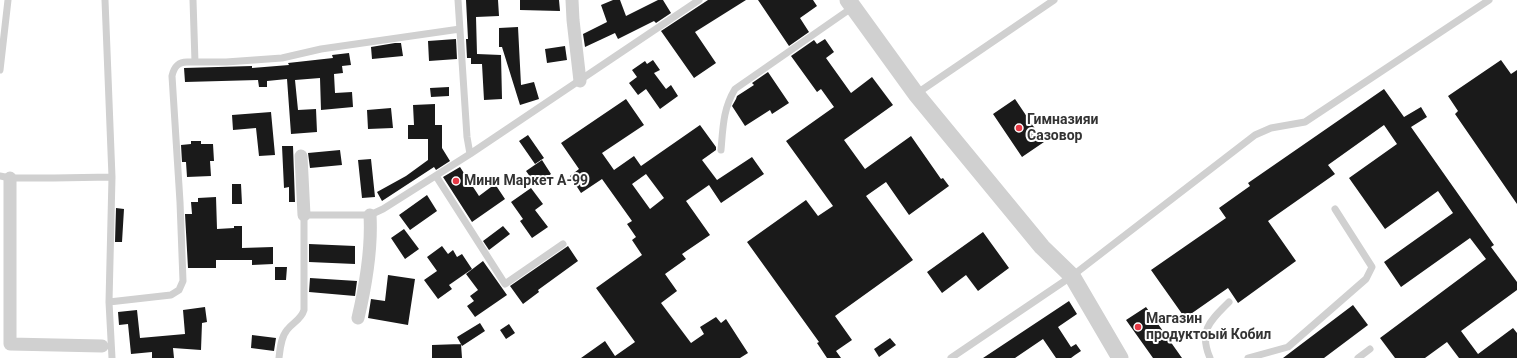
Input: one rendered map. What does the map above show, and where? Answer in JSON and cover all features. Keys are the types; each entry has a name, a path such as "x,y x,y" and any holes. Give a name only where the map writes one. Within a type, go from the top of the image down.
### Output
{"street":[{"path":"572,0 580,81"},
{"path":"851,3 916,94 1042,247 1072,276 1120,358"},
{"path":"301,156 304,215"},
{"path":"5,177 10,344 102,346"},
{"path":"358,318 364,293 369,253 370,215"}],"lane":[{"path":"0,70 8,0"},
{"path":"105,0 112,177 109,302 112,358"},
{"path":"193,0 195,62"},
{"path":"458,0 467,137 470,154"},
{"path":"279,358 282,336 287,329 300,318 304,310 304,215 370,215 383,209 470,154 699,0"},
{"path":"916,94 1054,0"},
{"path":"951,358 1072,276 1255,135 1271,128 1305,122 1489,0"},
{"path":"721,150 724,118 728,100 735,89 851,3"},
{"path":"109,302 171,295 179,290 181,286 183,264 172,76 176,65 181,62 226,62 282,58 321,49 460,29"},
{"path":"436,176 505,284 563,244"},
{"path":"5,177 112,177"},
{"path":"1248,358 1288,346 1366,279 1372,268 1335,209"},
{"path":"1210,358 1205,337 1209,323 1229,302"},
{"path":"1358,358 1370,349"}],"building":[{"path":"466,0 498,0 499,16 476,17 477,54 501,55 502,99 484,100 482,64 471,64 471,58 467,58 466,39 468,39"},
{"path":"520,0 559,0 560,11 520,10"},
{"path":"613,0 620,0 626,16 658,0 663,0 671,13 656,23 654,21 618,39 615,33 585,47 583,34 607,22 601,5"},
{"path":"708,0 746,0 695,32 716,63 694,78 661,31"},
{"path":"758,0 813,0 817,6 800,18 809,32 789,46"},
{"path":"518,27 521,85 534,82 539,99 520,105 502,47 499,47 499,28"},
{"path":"456,39 457,59 429,61 428,41"},
{"path":"825,39 834,52 826,58 851,93 872,77 893,105 844,140 865,169 911,136 941,179 943,178 949,186 909,215 886,182 866,196 913,260 835,316 852,340 836,351 841,358 827,358 817,343 819,342 747,242 806,200 818,216 833,206 786,141 834,107 821,89 817,92 791,56 814,40 817,44"},
{"path":"401,43 403,56 372,59 371,47"},
{"path":"565,46 567,60 547,63 545,49"},
{"path":"349,53 351,65 342,66 343,73 334,74 335,93 352,92 353,107 321,110 320,78 295,80 298,110 316,109 317,132 291,134 287,79 267,81 267,87 259,87 258,80 185,82 184,68 252,66 252,68 289,65 288,63 333,58 332,55"},
{"path":"653,60 660,70 654,73 666,89 671,85 678,96 660,109 646,89 638,95 629,83 637,77 632,70 645,61 647,64"},
{"path":"1501,60 1511,74 1517,70 1517,204 1455,114 1458,111 1448,96"},
{"path":"768,72 789,103 772,114 770,110 745,126 732,106 737,96 754,85 752,83"},
{"path":"449,87 449,96 431,97 430,88"},
{"path":"1384,89 1404,117 1421,107 1427,117 1411,127 1494,245 1491,247 1517,282 1517,290 1461,331 1478,354 1513,328 1517,333 1517,358 1459,358 1447,342 1425,358 1395,358 1380,338 1486,259 1470,238 1401,287 1384,262 1453,213 1438,191 1385,229 1349,178 1397,144 1384,125 1328,165 1335,174 1268,221 1296,261 1238,303 1228,288 1185,318 1151,270 1226,218 1219,208 1250,186 1248,183"},
{"path":"626,99 644,125 602,153 614,170 634,156 641,166 700,125 716,147 716,150 702,160 717,180 752,157 764,174 721,203 709,185 686,201 710,235 682,254 686,259 665,274 677,291 661,303 691,343 704,334 700,327 716,317 721,323 726,319 748,353 740,358 581,358 605,341 615,356 635,342 596,288 642,255 632,240 636,237 627,224 632,221 602,179 581,193 570,176 579,169 561,143","holes":["646,174 664,198 650,209 632,184"]},
{"name":"Гимназияи Сазовор","path":"1015,99 1044,142 1022,157 993,114"},
{"path":"435,104 435,125 442,125 442,148 450,161 436,170 434,167 382,201 377,192 406,176 428,160 428,139 408,139 408,125 414,125 413,105"},
{"path":"391,108 393,128 368,129 367,110"},
{"path":"271,112 275,155 259,156 256,128 233,130 232,115"},
{"path":"528,135 544,158 535,164 519,141"},
{"path":"191,141 201,141 201,144 213,144 214,161 210,161 211,176 187,177 186,162 182,162 181,145 191,144"},
{"path":"282,146 293,146 295,202 289,202 289,187 284,188"},
{"path":"340,150 342,165 310,168 308,153"},
{"path":"371,159 375,197 362,198 358,160"},
{"path":"542,160 551,174 536,185 526,171"},
{"path":"460,167 479,196 495,184 505,199 472,222 443,177"},
{"path":"232,184 241,184 242,204 232,204"},
{"path":"531,188 543,204 535,210 548,227 532,238 520,221 523,219 511,202"},
{"path":"427,195 437,211 410,230 399,215"},
{"path":"216,197 217,229 242,226 242,248 273,247 273,264 252,265 252,260 216,260 216,268 188,268 185,214 192,214 191,202 198,202 198,198"},
{"path":"116,208 124,209 122,242 115,242"},
{"path":"503,226 510,234 489,250 483,241"},
{"path":"404,229 419,249 405,259 391,238"},
{"path":"983,232 1009,268 978,291 966,275 942,293 927,272"},
{"path":"309,244 355,246 355,264 309,262"},
{"path":"442,246 448,254 453,250 457,257 462,254 472,269 449,285 452,289 438,299 424,280 437,271 427,257"},
{"path":"568,246 578,261 538,290 539,292 523,304 510,286"},
{"path":"483,261 507,295 475,317 467,306 474,301 470,296 478,290 466,274"},
{"path":"275,267 287,267 286,280 275,280"},
{"path":"388,275 415,279 408,325 368,318 371,299 385,301"},
{"path":"310,278 357,281 355,296 309,292"},
{"path":"1069,301 1077,314 1058,327 1071,347 1076,344 1081,351 1071,358 1056,358 1043,339 1015,358 983,358"},
{"path":"1353,305 1368,325 1324,358 1283,358"},
{"path":"205,307 207,322 202,323 201,350 173,348 174,358 152,358 152,352 131,354 128,324 119,325 118,312 137,310 140,338 185,334 183,310"},
{"path":"1146,307 1182,358 1153,358 1126,320"},
{"path":"480,323 485,331 462,346 457,337"},
{"path":"509,324 515,333 506,339 500,330"},
{"path":"252,335 276,338 274,351 251,348"},
{"path":"890,338 896,345 879,357 874,349"},
{"path":"461,344 462,358 432,358 432,345"}],"place":[{"name":"Гимназияи Сазовор","path":"1019,128"},
{"name":"Мини Маркет А-99","path":"456,181"},
{"name":"Магазин продуктоый Кобил","path":"1138,327"}]}
